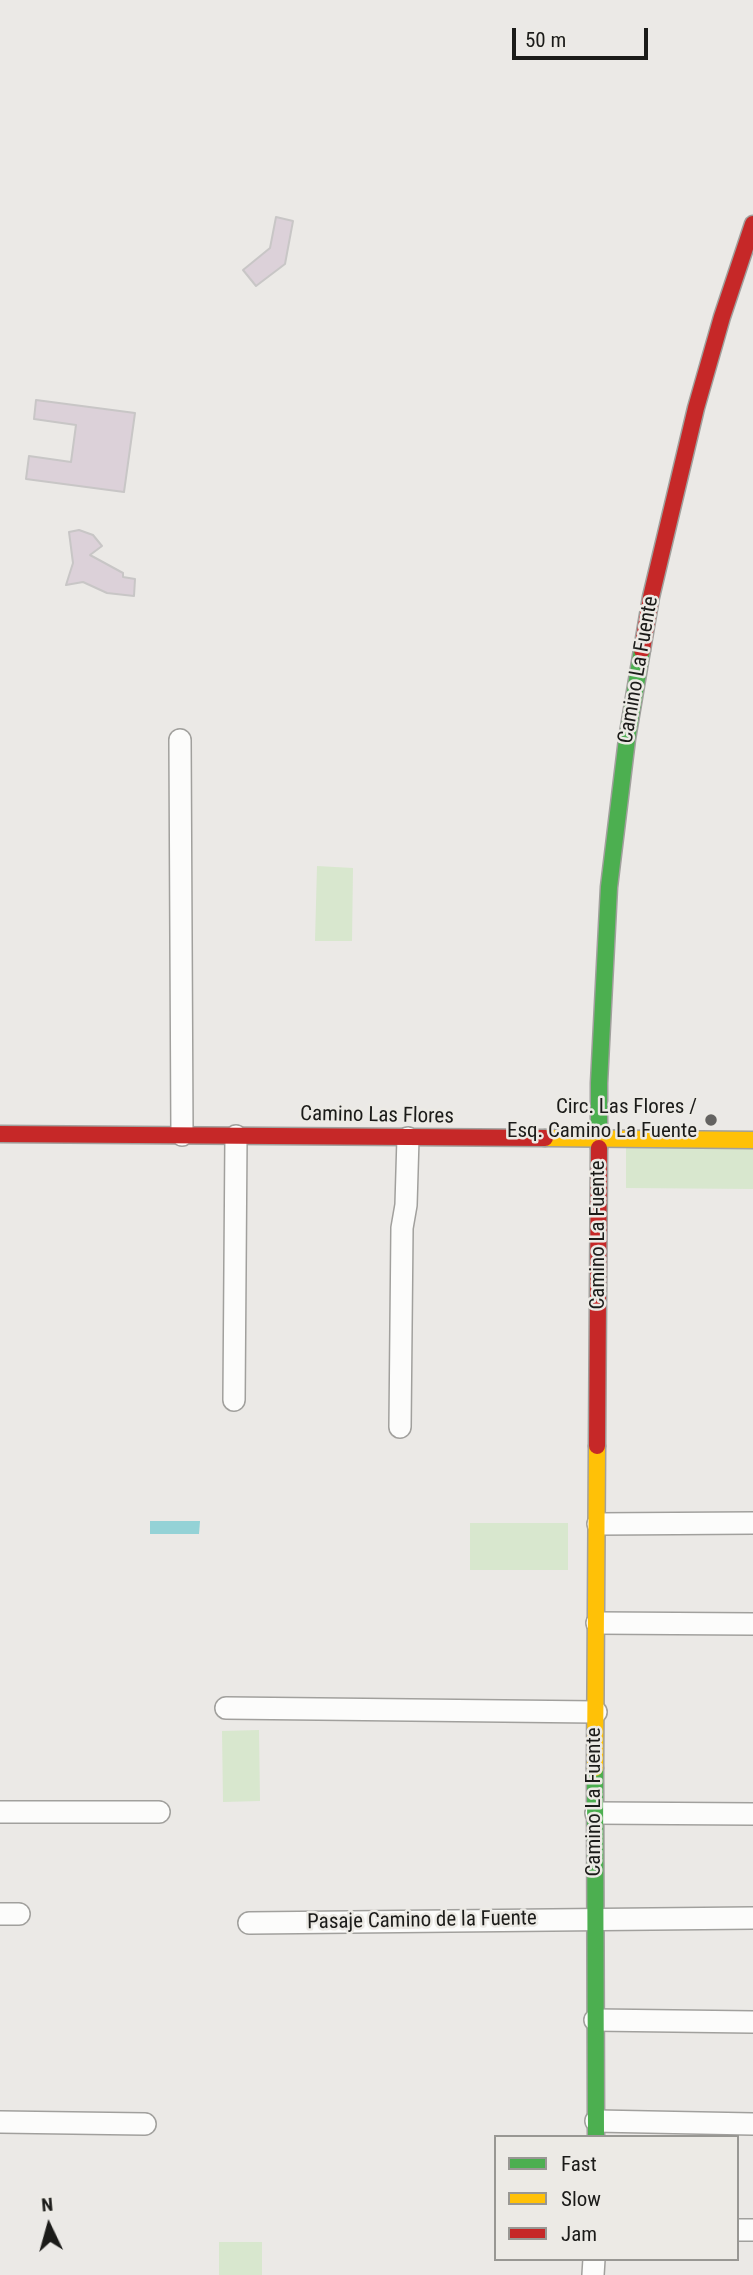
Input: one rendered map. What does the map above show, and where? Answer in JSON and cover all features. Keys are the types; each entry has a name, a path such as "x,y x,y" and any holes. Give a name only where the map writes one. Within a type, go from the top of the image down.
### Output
{"street":[{"name":"Camino La Fuente","path":"596,2129 594,1918 600,1022 609,887 618,801 638,668 666,529 696,408 753,224"},
{"path":"180,740 182,1135"},
{"name":"Camino Las Flores","path":"0,1134 753,1140"},
{"path":"234,1400 236,1136"},
{"path":"400,1427 402,1228 406,1205 408,1138"},
{"path":"598,1524 753,1524"},
{"path":"597,1623 753,1625"},
{"path":"226,1708 596,1712"},
{"path":"0,1812 159,1812"},
{"path":"596,1813 753,1814"},
{"name":"Pasaje Camino de la Fuente","path":"250,1923 753,1918"},
{"path":"595,2020 753,2022"},
{"path":"0,2122 145,2124"},
{"path":"596,2129 753,2124"}],"green space":[{"path":"317,866 353,868 352,941 315,941"},
{"path":"626,1147 753,1148 753,1189 626,1188"},
{"path":"470,1523 568,1523 568,1570 470,1570"},
{"path":"259,1730 260,1801 223,1802 222,1731"},
{"path":"219,2242 262,2242 262,2275 219,2275"}],"water":[{"path":"150,1521 200,1521 199,1534 150,1534"}],"building":[{"path":"276,217 293,221 285,264 256,286 243,270 270,248"},
{"path":"36,400 135,413 124,492 26,479 29,456 71,462 76,425 34,419"},
{"path":"79,530 93,535 102,546 90,555 123,573 123,577 135,579 134,596 107,593 83,582 66,585 73,563 69,532"}],"traffic: fast":[{"path":"599,1148 599,1083 609,887 627,739 642,650"},
{"path":"595,1768 596,2135"}],"traffic: slow":[{"path":"545,1138 753,1140"},
{"path":"595,1768 597,1446"}],"traffic: jam":[{"path":"642,650 651,597 696,408 753,224"},
{"path":"0,1134 545,1138"},
{"path":"597,1446 599,1148"}],"place":[{"name":"Circ. Las Flores / Esq. Camino La Fuente","path":"711,1120"}]}
